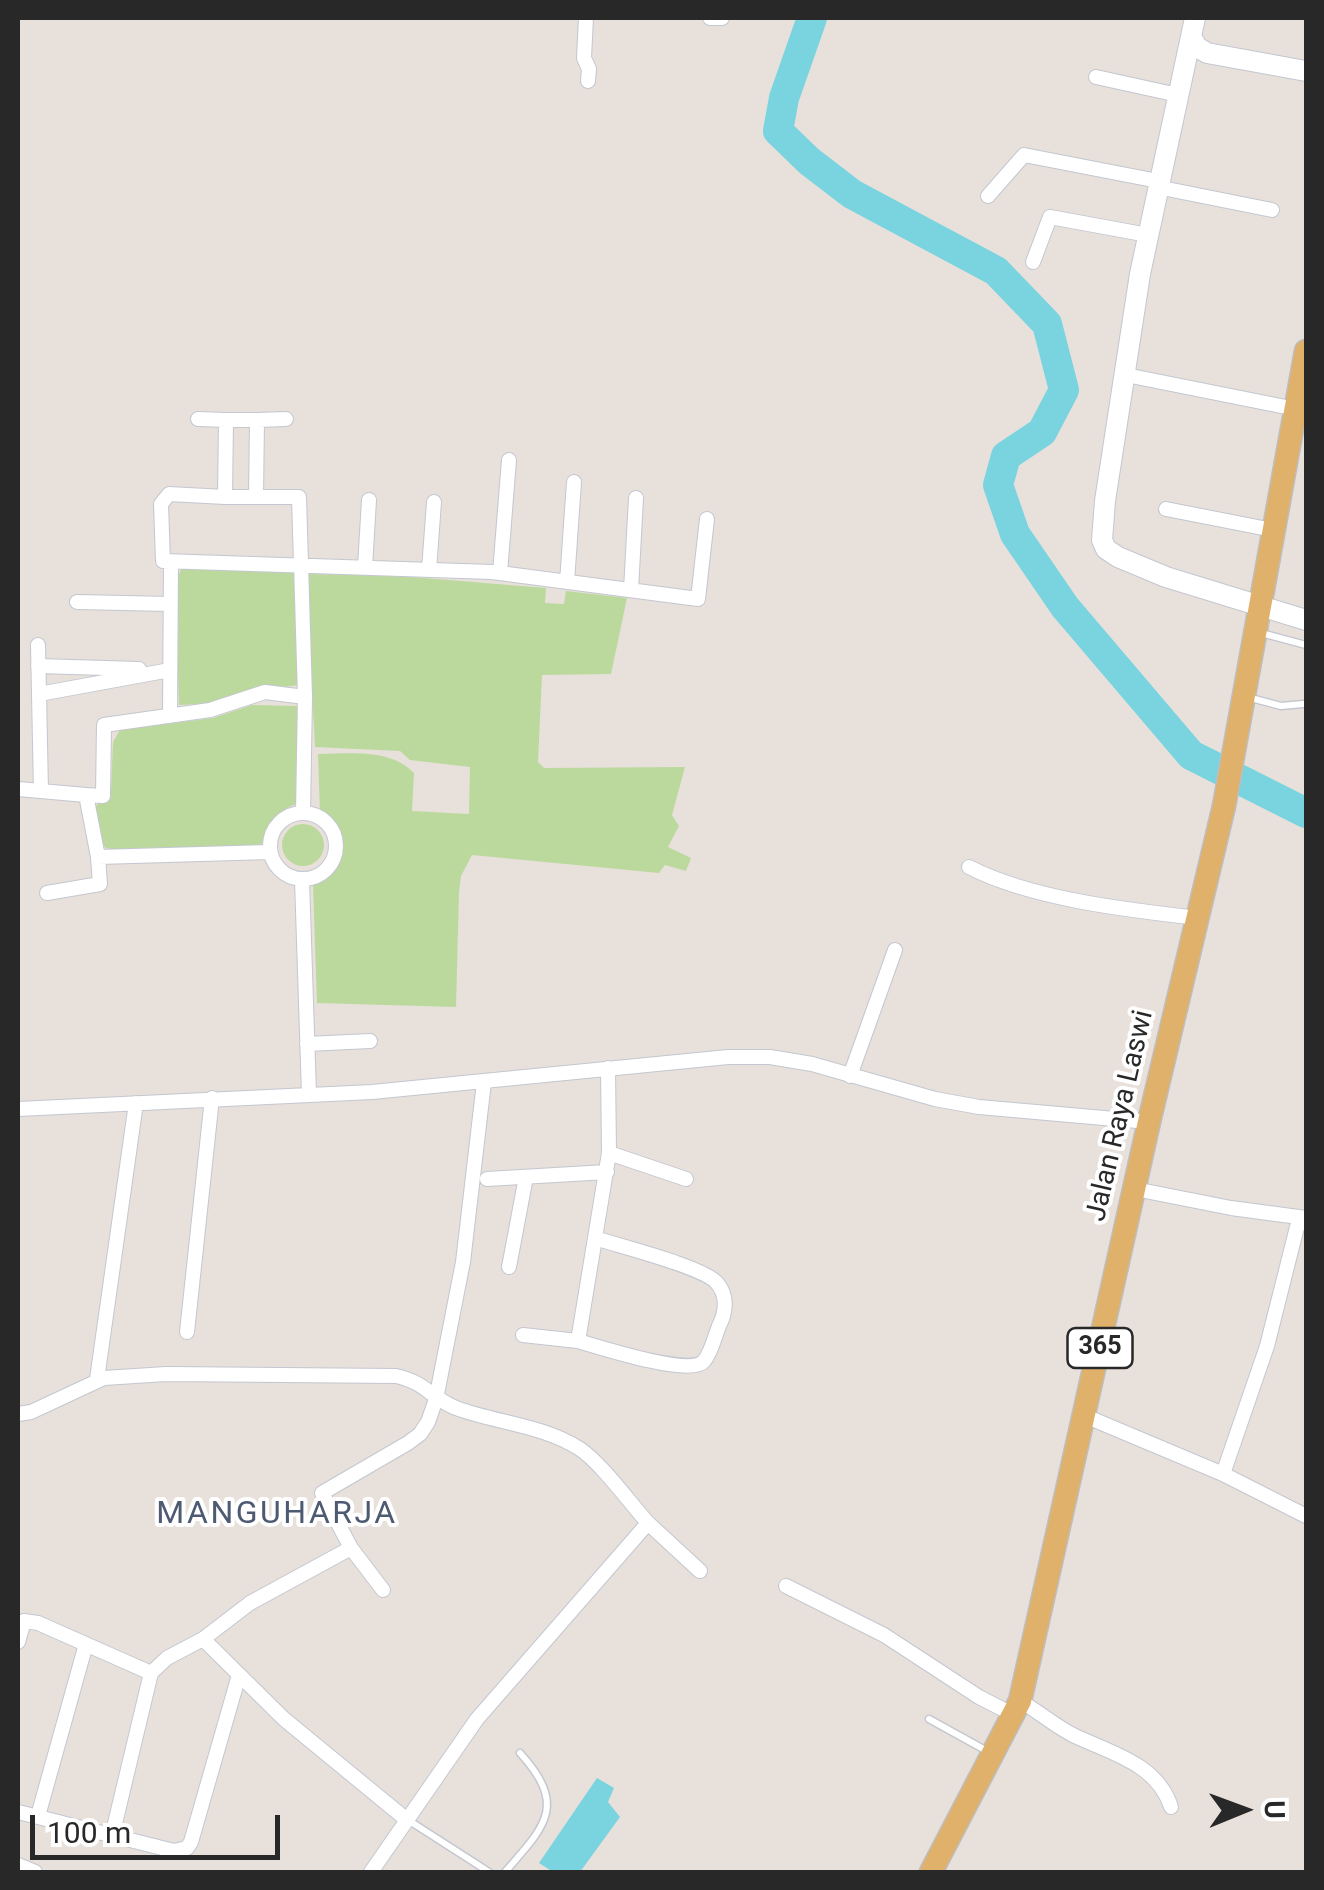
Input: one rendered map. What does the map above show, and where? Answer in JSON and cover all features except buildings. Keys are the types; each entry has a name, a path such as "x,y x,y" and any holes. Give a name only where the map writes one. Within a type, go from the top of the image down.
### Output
{"main road":[{"name":"Jalan Raya Laswi","path":"931,1872 1017,1708 1148,1122 1224,806 1273,530 1302,410 1306,351"}],"street":[{"path":"586,18 584,58 589,69 588,81"},
{"path":"710,18 722,18"},
{"path":"1193,27 1197,47 1207,53 1306,72"},
{"path":"1193,27 1148,235 1101,526 1106,550 1166,576 1306,620"},
{"path":"1096,77 1178,96"},
{"path":"988,196 1024,155 1272,210"},
{"path":"1033,262 1050,216 1148,235"},
{"path":"1126,375 1302,410"},
{"path":"198,419 286,419"},
{"path":"225,497 226,420"},
{"path":"256,497 257,420"},
{"path":"500,573 508,460"},
{"path":"567,582 574,482"},
{"path":"303,813 306,697 300,564 299,497 169,494 161,504 163,562 300,564 500,573 698,599 708,519"},
{"path":"631,590 636,498"},
{"path":"365,567 370,500"},
{"path":"429,570 434,502"},
{"path":"1166,509 1273,530"},
{"path":"170,714 171,562"},
{"path":"78,602 170,604"},
{"path":"38,645 41,791"},
{"path":"38,666 170,670"},
{"path":"39,694 170,670"},
{"path":"18,789 104,796 104,725 228,706 265,692 306,697"},
{"path":"46,892 100,884 86,795"},
{"path":"303,813 316,815 326,823 336,846 326,870 302,880 282,872 270,852 270,838 277,825 289,816 303,813"},
{"path":"98,857 270,852"},
{"path":"968,867 999,882 1198,918"},
{"path":"302,880 309,1094"},
{"path":"850,1076 894,950"},
{"path":"307,1044 370,1041"},
{"path":"18,1109 484,1082 728,1056 812,1064 979,1106 1148,1122"},
{"path":"578,1341 607,1172 608,1068"},
{"path":"383,1590 351,1548 322,1493 420,1434 436,1398 463,1262 484,1082"},
{"path":"188,1332 212,1098"},
{"path":"97,1379 136,1103"},
{"path":"609,1153 686,1178"},
{"path":"487,1179 607,1172"},
{"path":"508,1267 526,1177"},
{"path":"1135,1189 1306,1218"},
{"path":"1223,1474 1267,1346 1296,1227 1306,1218"},
{"path":"523,1334 578,1341 673,1366 696,1367 704,1362 726,1312 724,1296 716,1281 698,1271 595,1238"},
{"path":"18,1414 70,1396 97,1379 166,1374 382,1374 412,1379 436,1398 459,1409 502,1419 564,1440 583,1451 648,1523 700,1572"},
{"path":"1085,1416 1223,1474 1306,1516"},
{"path":"372,1872 487,1706 648,1523"},
{"path":"112,1836 152,1673 166,1658 203,1639 250,1603 351,1548"},
{"path":"786,1586 884,1635 979,1696 1017,1708 1149,1772 1161,1784 1171,1807"},
{"path":"18,1642 24,1621 38,1623 152,1673"},
{"path":"203,1639 284,1719 407,1820"},
{"path":"38,1816 86,1644"},
{"path":"18,1812 174,1851 186,1848 192,1842 239,1675"},
{"path":"18,1865 35,1872"}],"lane":[{"path":"1255,632 1306,645"},
{"path":"1244,696 1281,706 1304,704"},
{"path":"929,1719 992,1754"},
{"path":"505,1872 544,1826 549,1804 536,1772 520,1753"},
{"path":"407,1820 489,1872"}],"green space":[{"path":"182,568 294,573 299,685 267,689 221,703 179,705 175,582"},
{"path":"306,574 400,576 546,588 545,603 564,604 566,591 627,598 611,674 542,675 538,762 544,768 685,767 672,815 679,826 668,847 691,858 686,871 665,865 659,873 472,855 461,876 459,892 456,1007 317,1003 313,884 334,867 344,846 331,817 320,812 318,754 369,754 404,765 414,773 412,811 469,814 470,767 410,760 400,751 315,747"},
{"path":"252,705 297,706 298,710 296,804 273,820 261,846 123,852 106,848 98,841 95,807 111,790 113,742 120,730 213,718"},
{"path":"303,824 318,830 324,845 318,860 303,866 288,860 282,845 288,830"}],"water":[{"path":"597,1778 614,1788 608,1802 620,1817 580,1872 553,1872 539,1863"}],"waterway":[{"path":"812,18 784,98 778,131 852,194 996,271 1047,324 1064,390 1042,432 1006,456 998,485 1015,534 1065,607 1191,755 1306,813"}],"district":[{"name":"MANGUHARJA","path":"277,1515"}]}
